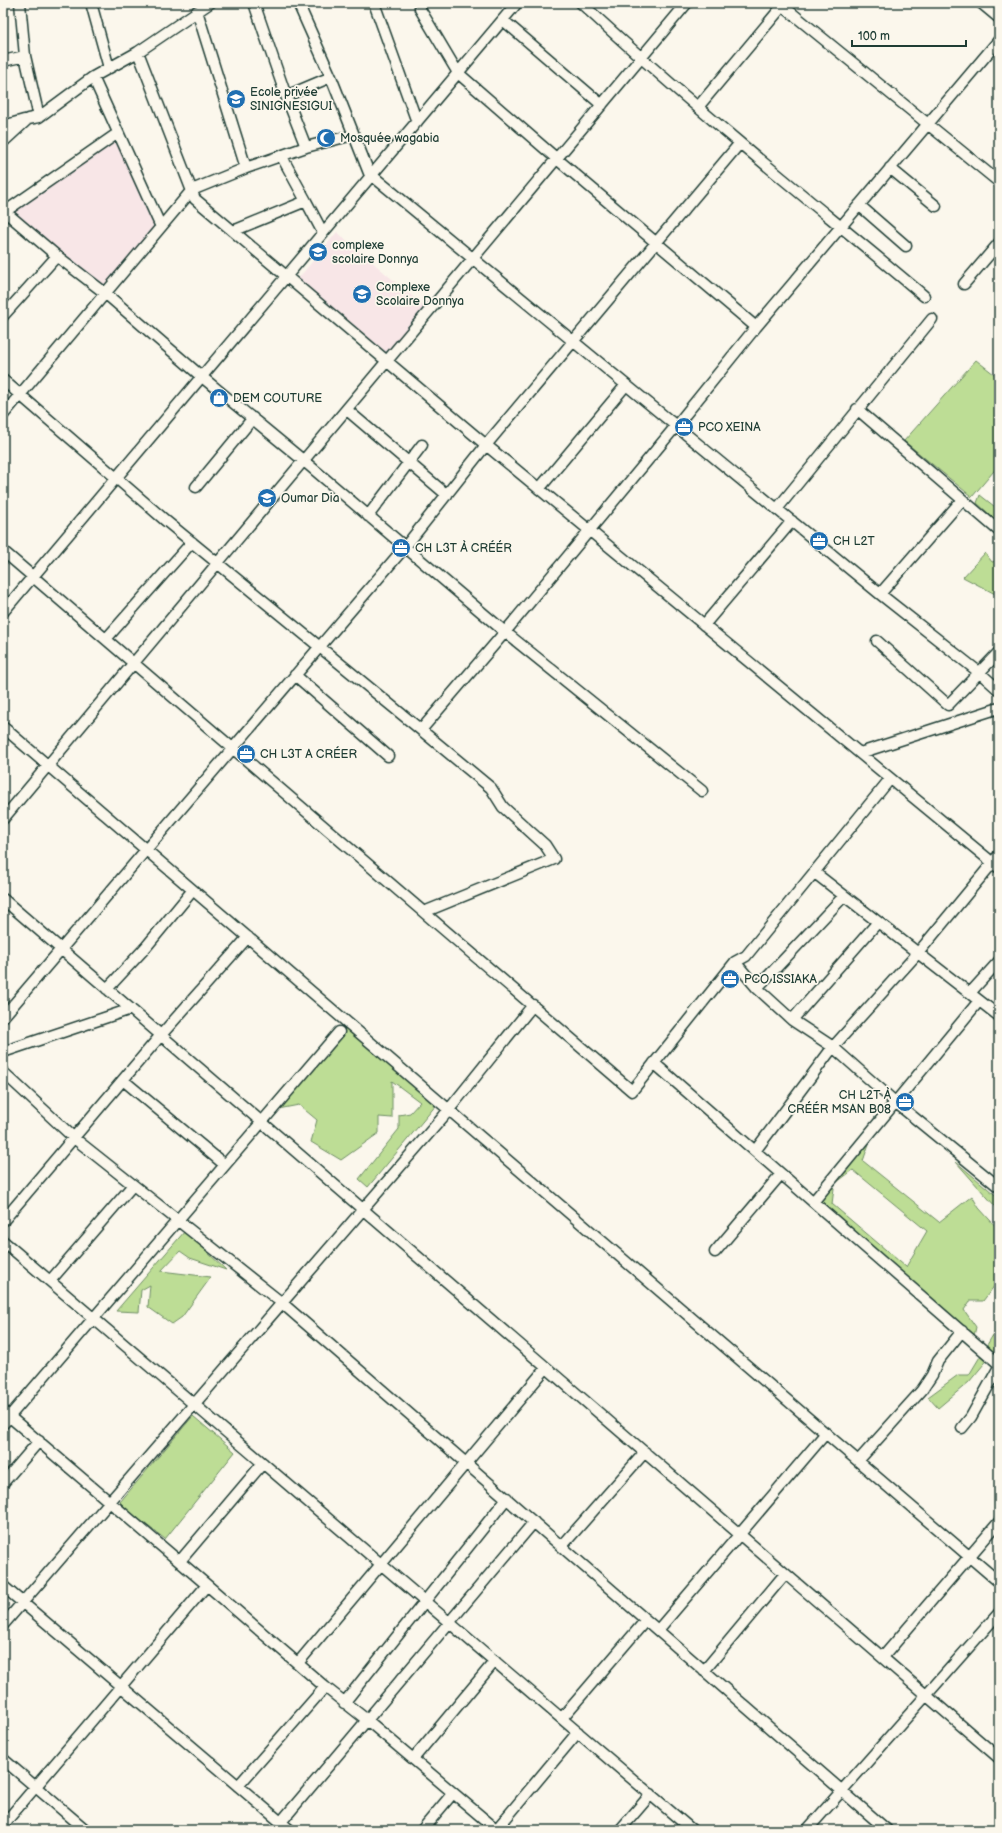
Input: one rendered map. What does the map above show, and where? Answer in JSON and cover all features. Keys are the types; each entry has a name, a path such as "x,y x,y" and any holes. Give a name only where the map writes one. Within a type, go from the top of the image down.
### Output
{"street":[{"path":"20,3 25,56 39,117"},
{"path":"91,3 109,68"},
{"path":"3,126 28,118 39,117 93,78 138,52 199,8 210,3"},
{"path":"254,3 286,96 306,148"},
{"path":"298,3 331,77 369,173 880,594 980,672 999,690"},
{"path":"374,3 417,122"},
{"path":"420,3 420,9 458,73 557,159 756,326"},
{"path":"3,612 517,3"},
{"path":"581,3 641,58 740,143 842,226 924,296"},
{"path":"4,817 135,664 687,3"},
{"path":"981,3 999,18"},
{"path":"698,107 784,4 999,182"},
{"path":"199,8 246,168"},
{"path":"503,20 602,105"},
{"path":"421,730 590,531 756,326 999,40"},
{"path":"138,52 195,199 539,489 890,779 997,862 918,953 833,1047 755,1151"},
{"path":"3,60 25,56"},
{"path":"286,96 331,77"},
{"path":"93,78 161,227"},
{"path":"3,142 28,118"},
{"path":"118,133 3,211 57,256 105,293 202,377 253,418 505,632 702,791"},
{"path":"3,415 192,190 246,168 306,148 353,135"},
{"path":"3,1017 405,547 486,445 740,143"},
{"path":"282,157 323,233"},
{"path":"890,168 936,206"},
{"path":"233,231 306,201"},
{"path":"859,205 906,246"},
{"path":"964,284 999,243"},
{"path":"3,316 57,256"},
{"path":"777,509 857,409 932,319"},
{"path":"3,380 218,564 491,788 503,807 545,845 554,859 424,912"},
{"path":"539,489 626,385"},
{"path":"857,409 999,531"},
{"path":"346,410 447,495"},
{"path":"196,487 253,418"},
{"path":"368,516 410,463 422,445"},
{"path":"880,594 962,500"},
{"path":"704,625 792,521"},
{"path":"106,639 192,542"},
{"path":"3,551 632,1091 735,962 746,956 890,779"},
{"path":"877,642 948,705 999,652"},
{"path":"295,675 388,756"},
{"path":"860,753 999,708"},
{"path":"3,727 999,1582"},
{"path":"815,873 999,1016"},
{"path":"107,989 146,947 193,890"},
{"path":"757,988 844,896"},
{"path":"3,899 999,1758"},
{"path":"792,1020 878,922"},
{"path":"3,1221 161,1035 248,937"},
{"path":"970,993 999,961"},
{"path":"735,962 757,988 792,1020 833,1047 895,1102 999,1188"},
{"path":"813,1202 979,1000"},
{"path":"3,1625 449,1110 532,1005"},
{"path":"3,1052 131,1009"},
{"path":"339,1032 94,1318 5,1417 39,1442 325,1687 367,1720 496,1830 578,1732"},
{"path":"654,1063 962,1331 999,1365 971,1417 962,1428"},
{"path":"3,1072 74,1138 282,1303 888,1830"},
{"path":"123,1080 225,1165"},
{"path":"715,1252 781,1174"},
{"path":"50,1281 133,1185"},
{"path":"3,1241 692,1830"},
{"path":"858,1461 922,1390 932,1375 938,1361 962,1331"},
{"path":"298,1663 546,1368"},
{"path":"658,1630 826,1433"},
{"path":"3,1483 39,1442"},
{"path":"562,1546 645,1452"},
{"path":"180,1562 263,1463"},
{"path":"344,1703 507,1498"},
{"path":"281,1822 534,1522"},
{"path":"883,1657 999,1522"},
{"path":"704,1671 785,1574"},
{"path":"3,1825 207,1585"},
{"path":"3,1586 290,1830"},
{"path":"807,1830 999,1613"},
{"path":"562,1718 646,1620"},
{"path":"413,1759 495,1661"},
{"path":"238,1786 325,1687"},
{"path":"3,1759 86,1830"},
{"path":"422,1830 453,1793"},
{"path":"620,1830 651,1794"}],"shaded area":[{"path":"117,136 160,226 104,291 7,211"},
{"name":"Complexe Scolaire Donnya","path":"337,232 426,308 386,355 297,280"}],"green space":[{"path":"976,360 999,378 999,465 972,497 904,441"},
{"path":"980,495 999,510 999,523 977,503"},
{"path":"985,553 992,562 999,560 999,596 963,577"},
{"path":"344,1024 437,1104 368,1187 359,1179 399,1129 399,1115 410,1113 420,1102 392,1081 392,1118 379,1117 379,1133 341,1160 311,1142 317,1120 299,1105 273,1110"},
{"path":"859,1138 871,1138 863,1161 939,1222 972,1196 979,1208 999,1230 999,1287 995,1285 983,1301 970,1301 964,1310 976,1327 972,1345 821,1206 823,1184 834,1188 832,1204 906,1267 927,1231 853,1170 837,1182 831,1176"},
{"path":"956,1162 999,1198 999,1211 995,1206"},
{"path":"185,1231 226,1270 190,1258 180,1251 161,1271 211,1277 182,1317 172,1324 148,1307 150,1285 141,1290 139,1312 116,1311"},
{"path":"999,1325 999,1346 969,1382 938,1408 928,1397 958,1375 969,1375"},
{"path":"193,1416 235,1452 165,1539 132,1514 120,1502"}],"place":[{"name":"Ecole privée SINIGNESIGUI","path":"236,99"},
{"name":"Mosquée wagabia","path":"326,138"},
{"name":"complexe scolaire Donnya","path":"318,252"},
{"name":"Complexe Scolaire Donnya","path":"362,294"},
{"name":"DEM COUTURE","path":"219,398"},
{"name":"PCO XEINA","path":"684,427"},
{"name":"Oumar Dia","path":"267,498"},
{"name":"CH L2T","path":"819,541"},
{"name":"CH L3T À CRÉÉR","path":"401,548"},
{"name":"CH L3T A CRÉER","path":"246,754"},
{"name":"PCO ISSIAKA","path":"730,979"},
{"name":"CH L2T À CRÉÉR MSAN B08","path":"905,1102"}]}
